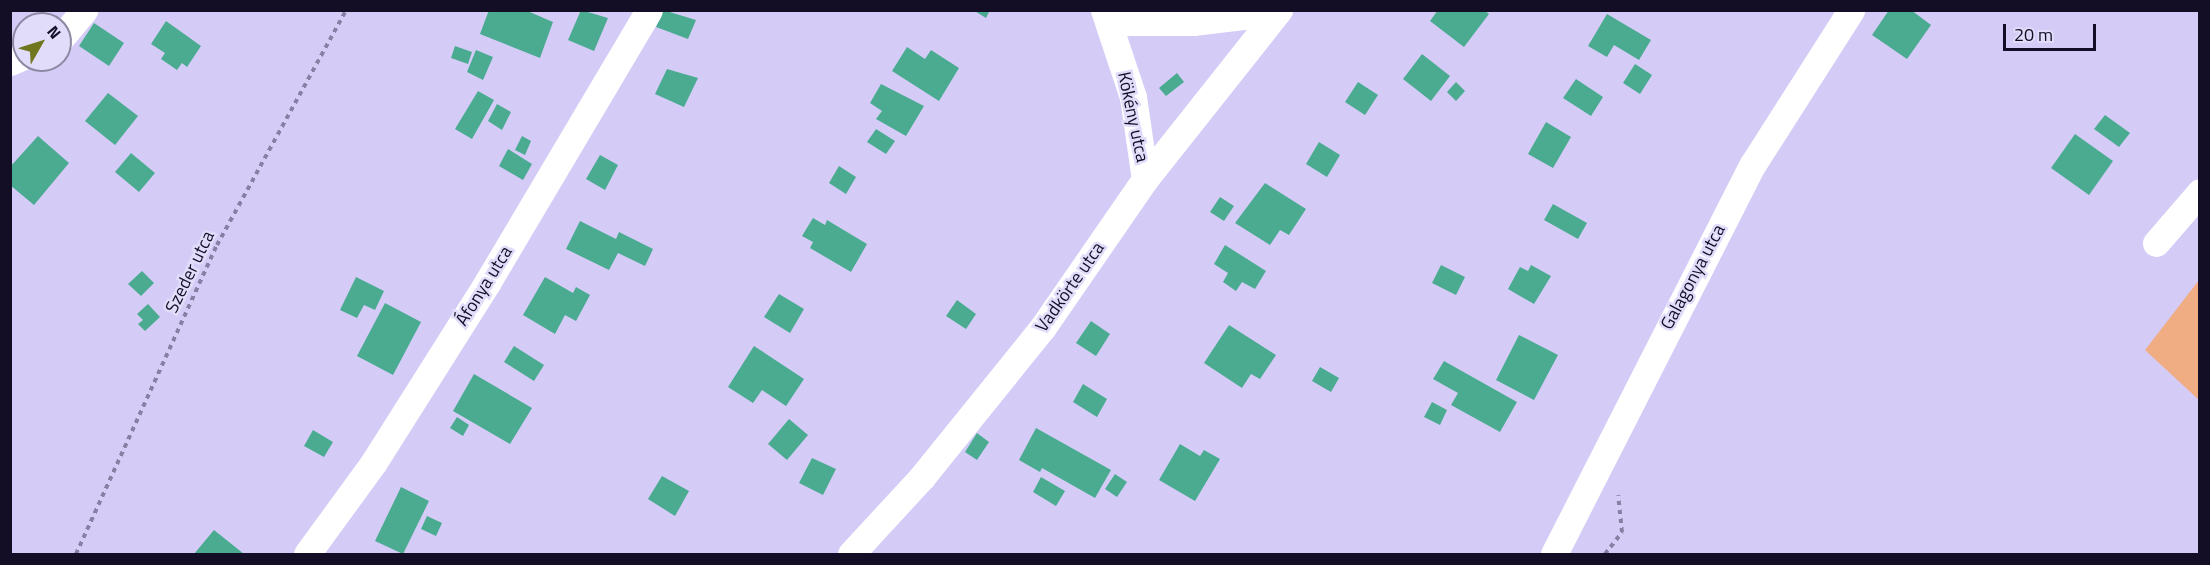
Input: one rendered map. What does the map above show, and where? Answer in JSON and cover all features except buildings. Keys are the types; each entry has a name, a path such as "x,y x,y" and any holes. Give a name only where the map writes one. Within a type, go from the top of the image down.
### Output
{"street":[{"path":"72,25 84,10"},
{"name":"Áfonya utca","path":"307,555 374,462 487,283 649,10"},
{"name":"Galagonya utca","path":"1554,555 1753,164 1851,10"},
{"name":"Kökény utca","path":"1145,179 1132,97 1106,16 1193,22 1278,11"},
{"name":"Vadkörte utca","path":"851,555 922,477 1043,327 1145,179 1278,11"},
{"path":"2156,243 2199,192"}],"path":[{"name":"Szeder utca","path":"76,555 217,245 346,10"},
{"path":"1602,461 1618,489 1622,532 1605,555"}],"shaded area":[{"path":"2200,280 2199,400 2145,350"}]}
